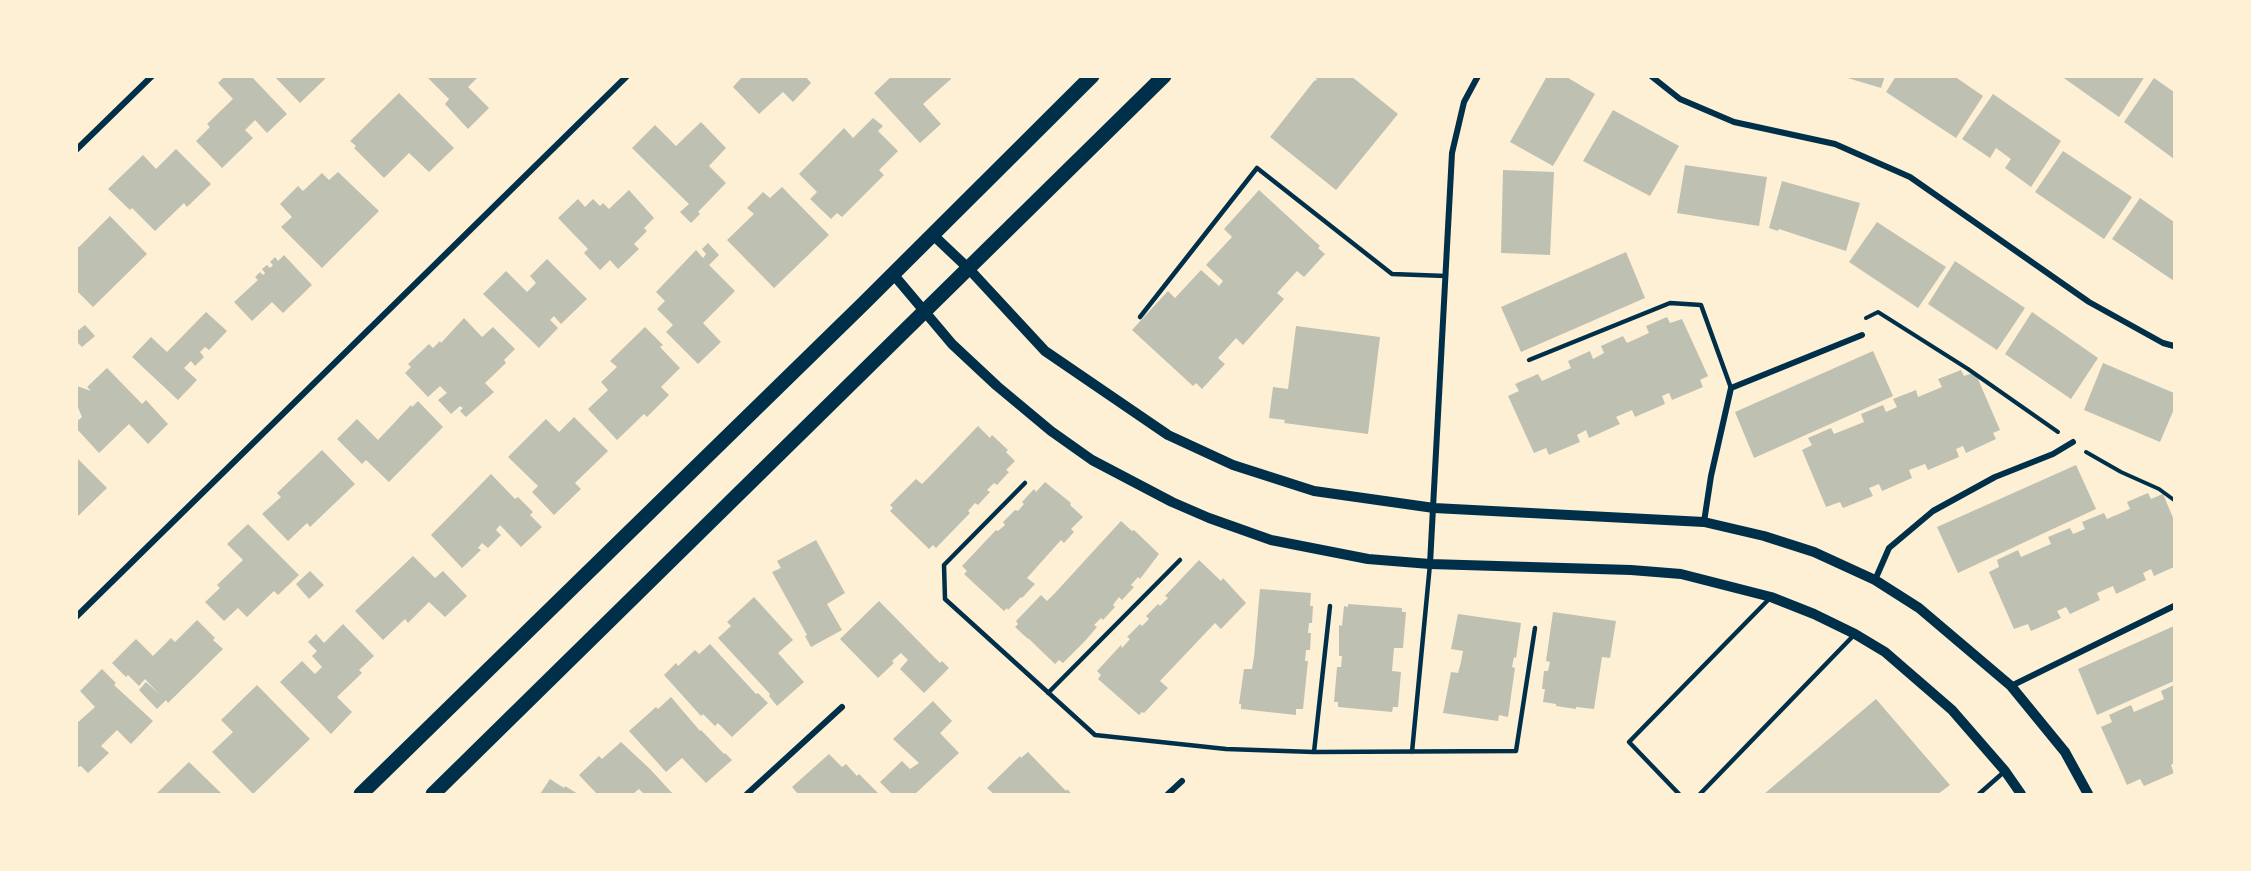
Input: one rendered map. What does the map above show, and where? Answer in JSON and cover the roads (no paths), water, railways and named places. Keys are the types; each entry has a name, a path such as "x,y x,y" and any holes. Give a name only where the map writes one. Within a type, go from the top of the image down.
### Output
{"main road":[{"path":"361,795 1092,76"},
{"path":"433,795 1164,76"}],"street":[{"path":"76,150 152,76"},
{"path":"76,617 627,76"},
{"path":"1430,564 1452,153 1464,102 1478,76"},
{"path":"1651,76 1680,99 1734,122 1835,144 1910,177 2089,302 2163,343 2175,346"},
{"path":"932,234 969,269 1045,351 1168,435 1233,465 1314,491 1434,508 1704,522 1764,536 1814,552 1875,580 1919,608 2011,686 2065,752 2088,795"},
{"path":"893,274 952,344 997,386 1051,431 1092,460 1172,502 1251,532 1307,548 1378,560 1681,574 1771,597 1814,614 1885,652 1921,682 1974,733 2021,795"},
{"path":"1704,522 1711,476 1731,387 1862,335"},
{"path":"1875,580 1889,548 1933,511 1995,477 2053,454 2073,442"},
{"path":"2011,686 2175,606"},
{"path":"747,795 842,707"},
{"path":"1168,795 1182,781"}],"lane":[{"path":"1140,317 1257,168 1392,274 1446,276"},
{"path":"1529,360 1670,303 1701,305 1731,387"},
{"path":"1025,483 944,565 945,599 1095,735 1226,749 1314,752 1516,751 1534,628"},
{"path":"1048,693 1180,560"},
{"path":"1413,752 1430,564"},
{"path":"1679,795 1629,742 1771,597"},
{"path":"1314,752 1330,606"},
{"path":"1700,795 1855,634"},
{"path":"1979,795 2005,771"}]}
